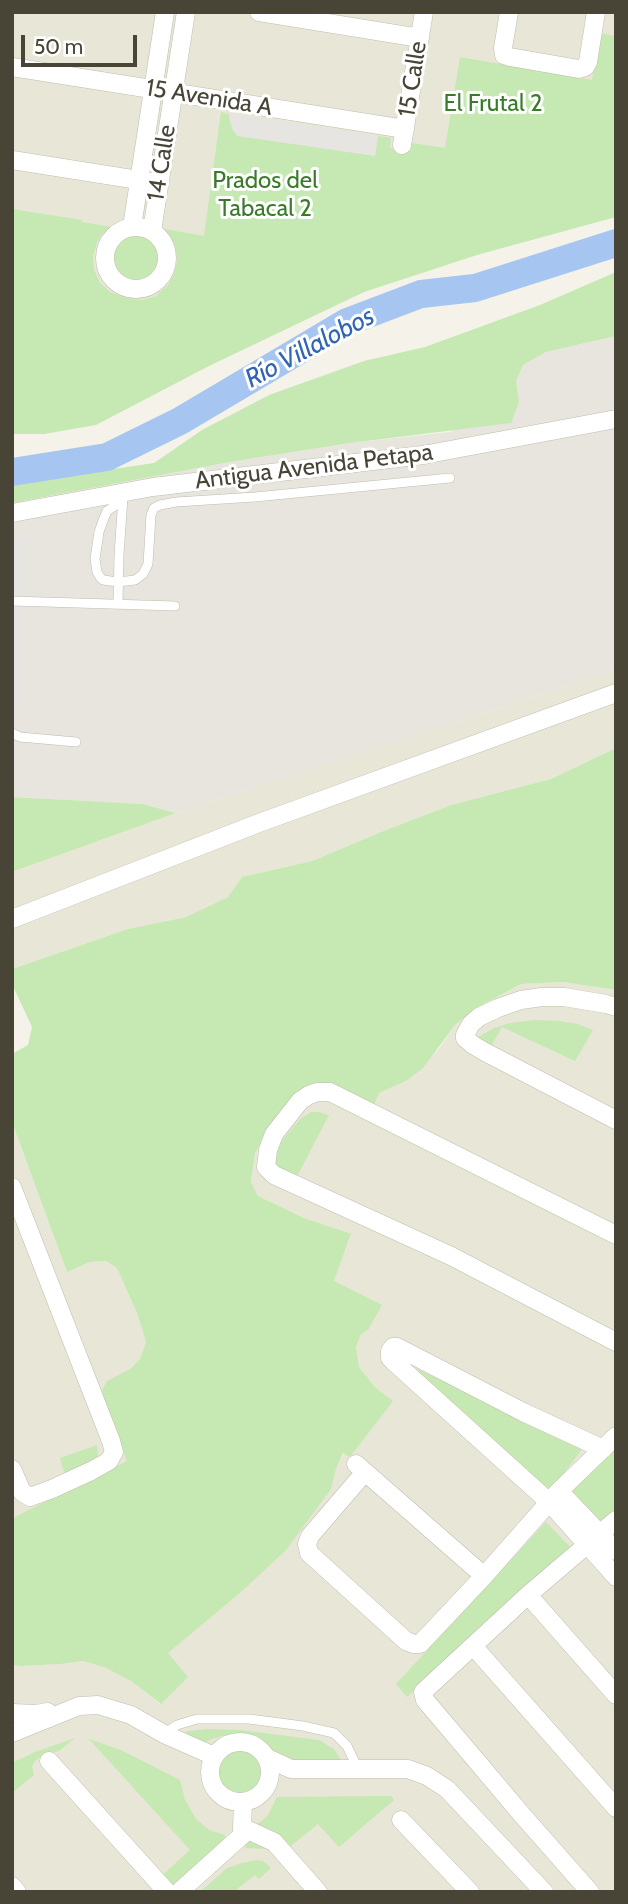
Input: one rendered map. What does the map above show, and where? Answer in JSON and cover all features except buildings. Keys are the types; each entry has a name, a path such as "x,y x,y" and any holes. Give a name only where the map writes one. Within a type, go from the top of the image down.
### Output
{"street":[{"name":"14 Calle","path":"132,227 165,12"},
{"name":"14 Calle","path":"152,230 186,12"},
{"path":"258,12 420,38"},
{"name":"15 Calle","path":"404,137 424,12"},
{"path":"509,12 504,55 579,69 589,62 596,12"},
{"name":"15 Avenida A","path":"12,67 174,92 404,137"},
{"path":"12,160 159,183"},
{"name":"14 Calle","path":"132,227 152,230 160,237 167,255 166,265 156,281 138,288 119,284 107,267 106,257 107,246 113,237 121,230 132,227"},
{"name":"Antigua Avenida Petapa","path":"12,513 123,496 153,486 423,455 616,418"},
{"path":"12,919 259,823 616,693"},
{"path":"616,1007 564,997 521,1000 479,1017 471,1024 465,1038 485,1052 616,1121"},
{"path":"616,1235 330,1092 317,1092 300,1101 274,1134 268,1150 267,1167 274,1175 452,1256 616,1342"},
{"path":"12,1187 18,1217 114,1452 109,1461 100,1466 30,1497 22,1492 12,1469"},
{"path":"603,1449 523,1412 397,1347 391,1349 393,1361 554,1497 594,1540 616,1577"},
{"path":"484,1577 361,1468 310,1536 307,1544 309,1553 406,1641 414,1644 423,1642 484,1577 554,1497 616,1436"},
{"path":"590,1892 425,1700 424,1690 528,1595 616,1520"},
{"path":"594,1540 616,1551"},
{"path":"528,1595 616,1695"},
{"path":"474,1647 616,1808"},
{"path":"12,1713 36,1714 97,1705 131,1715 164,1734 214,1756"},
{"path":"12,1732 79,1706"},
{"path":"236,1742 254,1745 267,1758 269,1780 259,1795 243,1802 233,1801 225,1798 212,1784 210,1775 214,1756 228,1744 236,1742"},
{"path":"267,1758 291,1769 408,1769 428,1776 456,1798 544,1892"},
{"path":"49,1761 166,1892"},
{"path":"269,1780 291,1769"},
{"path":"243,1802 242,1828 274,1842 318,1892"},
{"path":"401,1820 470,1892"},
{"path":"179,1892 248,1829"},
{"path":"12,1886 17,1892"}],"lane":[{"path":"123,496 107,511 99,532 95,559 97,572 103,580 135,580 143,574 148,564 151,515 160,505 450,478"},
{"path":"118,604 123,496"},
{"path":"12,601 175,606"},
{"path":"12,733 20,737 76,741"},
{"path":"164,1734 177,1725 197,1719 249,1719 303,1726 334,1733 347,1746 359,1769"}],"shaded area":[{"name":"Prados del Tabacal 2","path":"12,12 616,12 616,97 176,315 12,346"},
{"path":"229,114 378,136 375,156 237,136 232,129"},
{"path":"616,336 616,670 176,813 143,804 12,797 12,503 230,462 350,443 450,432 519,402 515,381 523,365 546,352"},
{"path":"29,537 15,774 12,774 12,539"},
{"path":"616,670 616,748 551,779 451,805 312,861 242,877 228,897 186,917 128,929 12,969 12,872 176,813"},
{"path":"563,982 616,990 616,1892 12,1892 12,1665 83,1661 104,1667 131,1681 160,1704 167,1653 256,1577 330,1489 344,1453 350,1457 392,1401 376,1388 359,1367 356,1347 361,1334 334,1281 351,1235 304,1218 258,1196 251,1182 255,1153 274,1123 295,1099 379,1093 406,1081 438,1050 455,1025 480,1006 521,984"},
{"path":"12,1122 67,1272 90,1262 106,1261 117,1268 137,1313 146,1342 140,1359 130,1369 108,1381 101,1392 128,1461 12,1518"}],"green space":[{"name":"El Frutal 2","path":"599,33 616,36 616,217 477,255 364,292 209,366 96,425 44,434 12,434 12,209 112,227 103,233 97,242 93,256 94,270 100,283 110,292 126,298 142,300 156,296 168,285 177,262 176,249 164,229 204,236 221,112 229,114 230,122 375,156 378,136 391,138 390,148 411,151 412,143 445,148 460,57 592,80"},
{"path":"131,230 141,230 156,238 162,247 162,269 156,278 141,286 131,286 113,274 108,263 108,253 120,235"},
{"path":"616,272 616,336 546,352 523,365 516,381 519,402 511,423 350,443 230,462 12,503 12,484 154,463 202,430 269,395 364,361 425,347 540,305"},
{"path":"616,748 616,990 563,982 521,984 480,1006 455,1025 423,1068 406,1081 379,1093 372,1109 320,1090 274,1123 255,1153 251,1182 258,1196 304,1218 351,1234 334,1281 382,1305 368,1330 361,1334 356,1347 359,1367 376,1388 393,1401 350,1457 343,1453 331,1489 286,1550 240,1593 168,1653 188,1677 161,1704 131,1681 104,1667 83,1661 12,1665 12,1518 127,1461 101,1392 107,1381 130,1369 140,1359 146,1342 137,1313 117,1268 106,1261 90,1262 67,1272 12,1122 12,1054 28,1045 32,1027 12,984 12,969 128,929 186,917 228,897 242,877 312,861 451,805 551,779"},
{"path":"12,797 143,804 176,813 12,872"},
{"path":"534,1020 578,1024 593,1030 575,1061 502,1027 483,1060 469,1054 468,1047 475,1039 494,1028"},
{"path":"311,1112 329,1115 292,1186 284,1183 271,1158 300,1119"},
{"path":"394,1358 583,1448 548,1494"},
{"path":"616,1431 616,1522 603,1534 559,1490"},
{"path":"97,1445 98,1458 66,1478 60,1458"},
{"path":"546,1522 572,1549 407,1697 396,1684"},
{"path":"209,1729 319,1740 334,1749 343,1763 275,1766 263,1745 245,1736 212,1739 195,1747 188,1755 170,1744 188,1731"},
{"path":"75,1738 59,1751 36,1760 32,1766 34,1775 12,1793 12,1763"},
{"path":"89,1739 121,1750 180,1780 185,1800 196,1819 209,1830 225,1835 225,1841 172,1892 156,1881 190,1850"},
{"path":"234,1744 246,1744 260,1752 268,1766 266,1783 260,1792 246,1800 234,1800 217,1788 212,1778 212,1766 224,1749"},
{"path":"391,1796 394,1800 339,1847 318,1824 278,1856 266,1849 245,1848 251,1827 268,1815 277,1797"},
{"path":"258,1860 271,1868 259,1879 255,1875 233,1892 200,1892 227,1868"}],"waterway":[{"name":"Río Villalobos","path":"12,472 107,457 180,421 347,322 421,294 475,288 616,243"}]}
